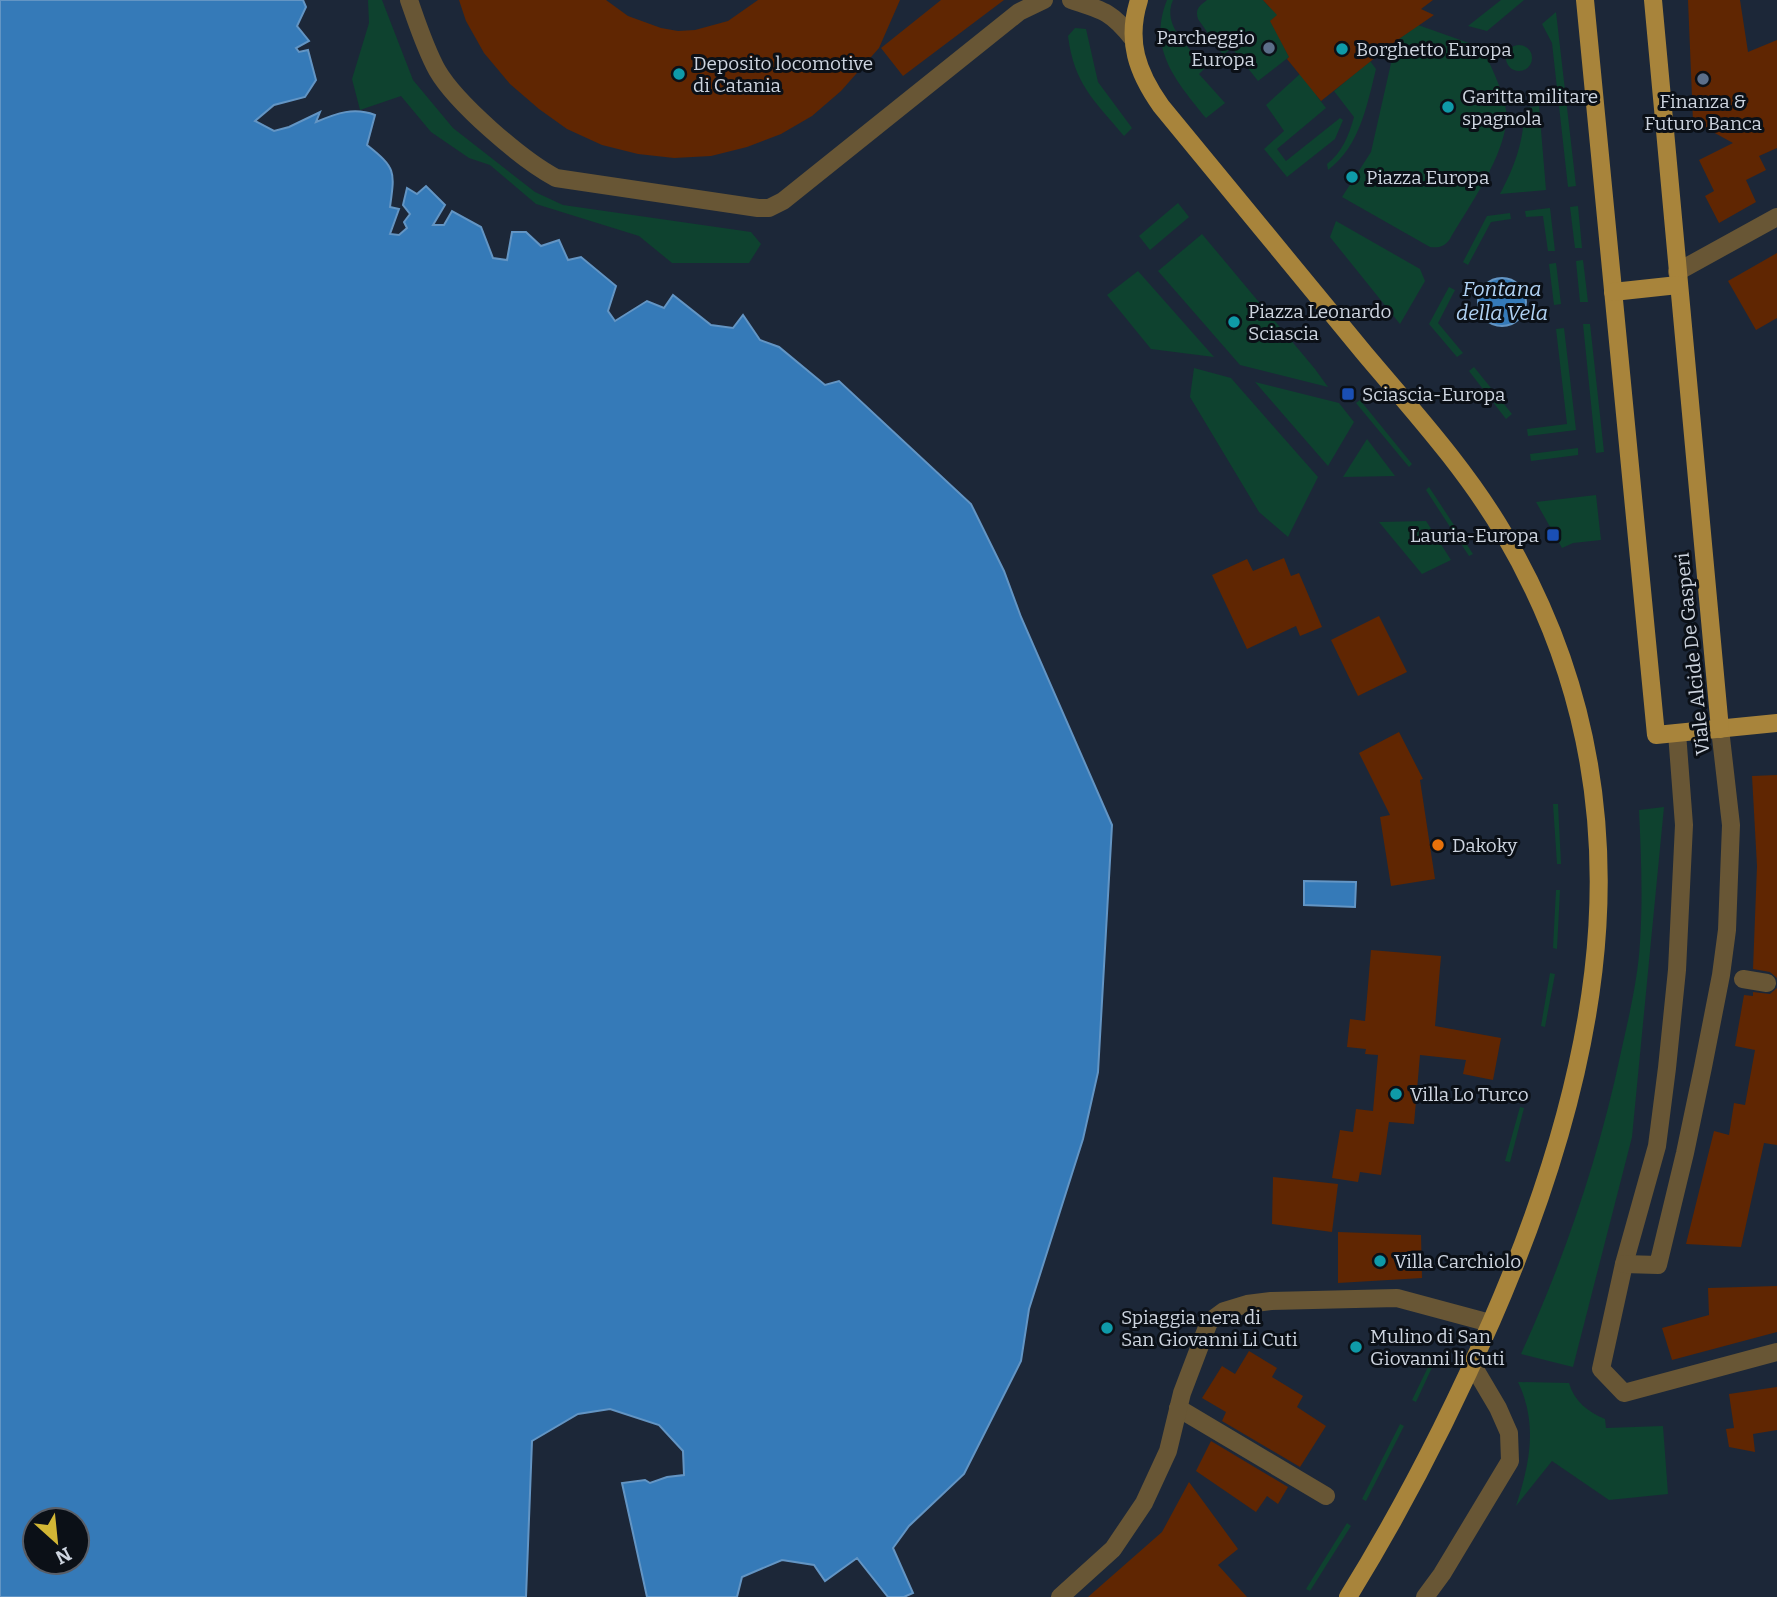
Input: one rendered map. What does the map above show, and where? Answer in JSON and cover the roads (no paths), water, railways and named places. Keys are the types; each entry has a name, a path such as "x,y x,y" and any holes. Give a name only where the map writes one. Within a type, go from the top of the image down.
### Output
{"main road":[{"path":"1139,0 1133,39 1137,63 1145,84 1184,135 1456,464 1502,530 1538,598 1569,678 1589,763 1597,825 1599,910 1594,985 1576,1077 1551,1164 1518,1260 1472,1364 1403,1506 1348,1597"},
{"path":"1585,0 1656,735 1777,723"},
{"name":"Viale Alcide De Gasperi","path":"1653,0 1720,729"},
{"path":"1613,292 1677,279"}],"street":[{"path":"409,0 436,69 448,87 460,101 538,168 556,178 769,208 783,201 1019,12 1044,0"},
{"path":"1071,0 1099,8 1118,20 1133,39"},
{"path":"1677,279 1777,217"},
{"name":"Viale Alcide De Gasperi","path":"1624,1264 1658,1265 1685,1153 1721,975 1727,930 1731,825 1720,729"},
{"name":"Viale Alcide De Gasperi","path":"1677,733 1684,825 1677,970 1669,1055 1657,1146 1624,1264 1601,1368 1624,1393 1777,1353"},
{"path":"1743,979 1767,983"},
{"path":"1060,1597 1113,1549 1144,1503 1168,1451 1178,1408 1209,1322 1224,1311 1247,1304 1397,1298 1490,1323"},
{"path":"1425,1597 1442,1574 1510,1461 1509,1433 1499,1408 1472,1364"},
{"path":"1178,1408 1326,1496"}],"water":[{"path":"0,0 303,0 306,7 297,26 309,41 296,48 299,52 308,50 316,80 305,97 274,105 255,121 274,131 320,112 316,122 346,112 360,111 375,115 367,145 384,159 391,171 393,185 390,207 399,209 390,234 399,235 407,228 404,222 410,214 403,205 407,188 417,194 426,186 445,205 433,225 444,225 452,211 481,227 493,258 507,260 512,232 526,232 541,246 559,240 568,260 581,257 616,286 608,311 615,321 647,301 664,308 673,295 711,325 733,328 743,315 760,340 779,347 825,385 839,381 971,504 1004,571 1021,617 1112,825 1098,1072 1083,1139 1029,1309 1021,1361 964,1474 909,1526 893,1548 913,1593 904,1597 888,1597 857,1558 825,1581 814,1565 782,1560 742,1577 737,1597 647,1597 622,1483 645,1480 650,1483 684,1475 683,1451 659,1425 610,1409 578,1414 532,1441 526,1597 0,1597"},
{"name":"Fontana della Vela","path":"1502,278 1519,285 1526,302 1519,319 1502,326 1485,319 1478,302 1485,285"},
{"path":"1304,881 1356,882 1355,907 1304,905"}],"place":[{"name":"Parcheggio Europa","path":"1269,48"},
{"name":"Borghetto Europa","path":"1342,49"},
{"name":"Deposito locomotive di Catania","path":"679,74"},
{"name":"Finanza & Futuro Banca","path":"1703,79"},
{"name":"Garitta militare spagnola","path":"1448,107"},
{"name":"Piazza Europa","path":"1352,177"},
{"name":"Piazza Leonardo Sciascia","path":"1234,322"},
{"name":"Sciascia-Europa","path":"1348,394"},
{"name":"Lauria-Europa","path":"1553,535"},
{"name":"Dakoky","path":"1438,845"},
{"name":"Villa Lo Turco","path":"1396,1094"},
{"name":"Villa Carchiolo","path":"1380,1261"},
{"name":"Spiaggia nera di San Giovanni Li Cuti","path":"1107,1328"},
{"name":"Mulino di San Giovanni li Cuti","path":"1356,1347"}]}
